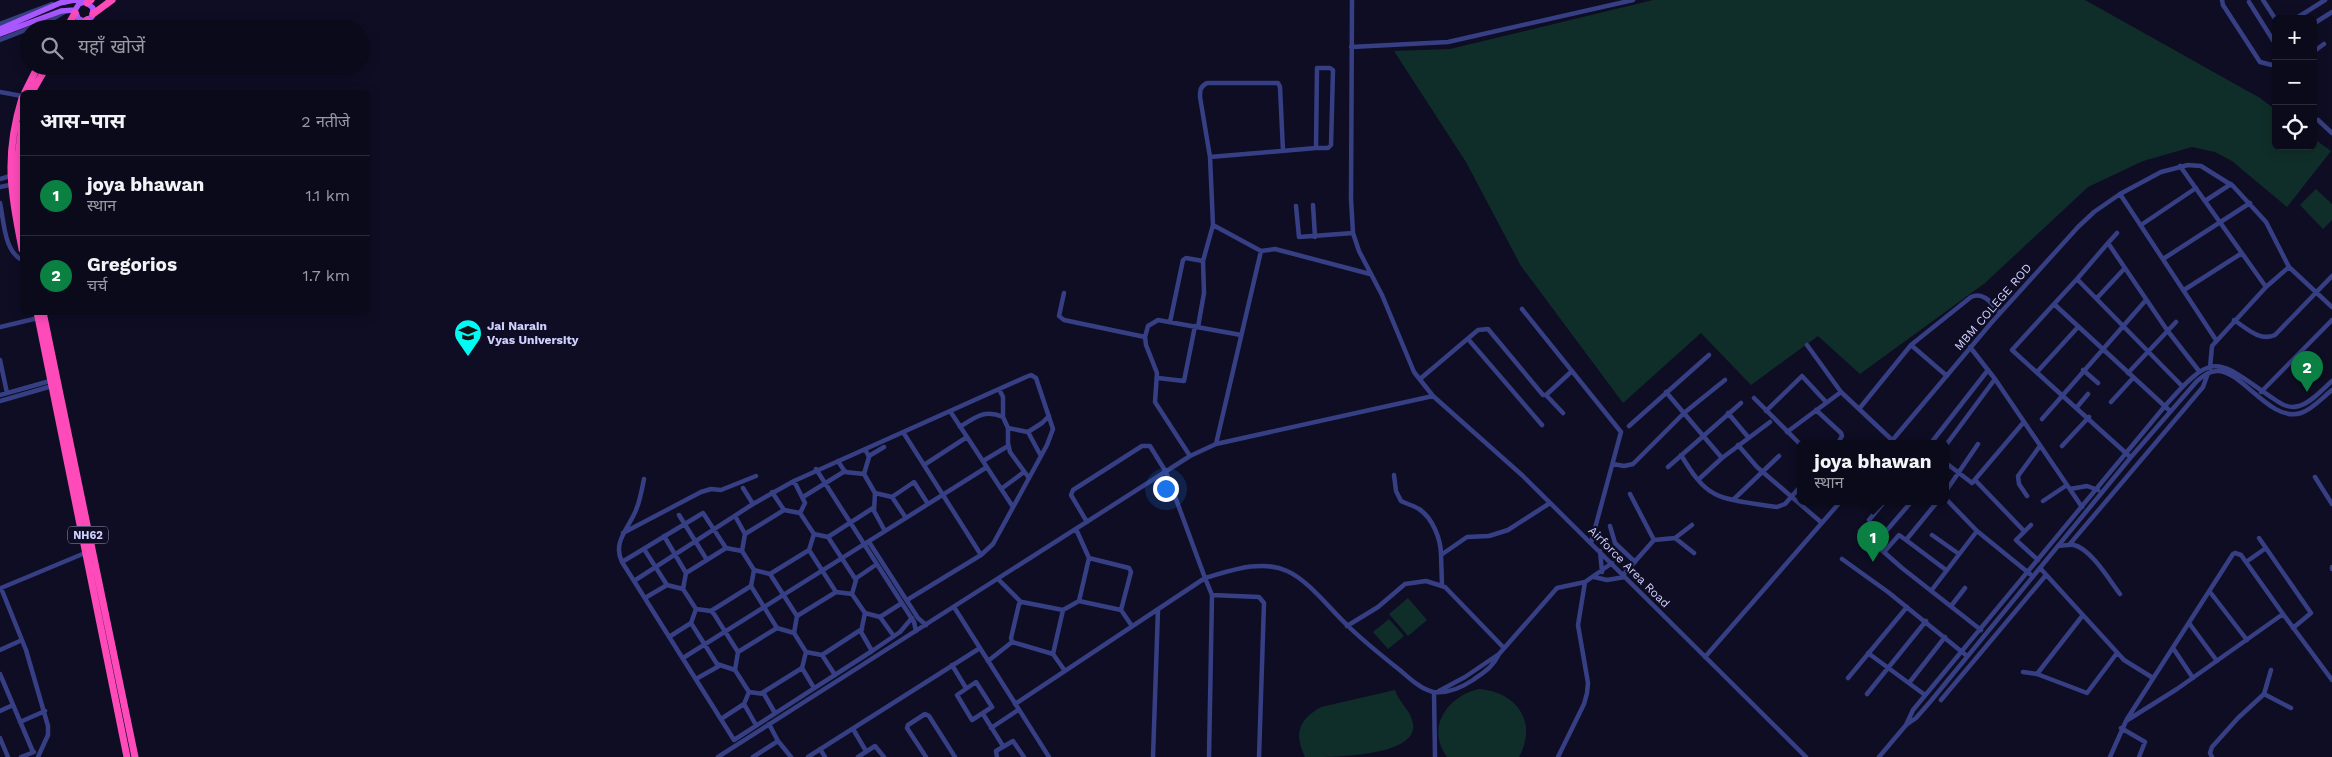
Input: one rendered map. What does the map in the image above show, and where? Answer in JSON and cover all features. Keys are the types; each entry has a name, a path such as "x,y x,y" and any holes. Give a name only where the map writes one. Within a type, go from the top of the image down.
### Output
{"highway":[{"path":"93,14 112,0"},
{"path":"71,20 75,12"},
{"path":"26,90 34,75"},
{"path":"33,90 41,75"},
{"path":"20,105 13,132 14,184 20,233"},
{"path":"14,175 20,138"},
{"path":"14,184 20,210"},
{"name":"NH62","path":"39,315 51,383 127,757"},
{"name":"NH62","path":"39,315 135,757"}],"main road":[{"path":"25,20 52,10 75,12 80,20 87,20 93,14 92,8 87,2 74,0 60,4 52,10 30,20"},
{"path":"75,12 79,4 87,2"},
{"path":"0,29 20,22"},
{"path":"0,34 20,25"}],"street":[{"name":"Airforce Area Road","path":"1352,0 1350,199 1353,233 1370,274 1382,295 1414,372 1433,396 1510,463 1806,757"},
{"path":"1351,48 1448,42 1633,0"},
{"path":"2222,0 2223,6 2256,56 2265,64 2272,65"},
{"path":"2263,0 2272,15"},
{"path":"2301,15 2325,0"},
{"path":"2249,2 2272,38"},
{"path":"0,24 50,4 60,4"},
{"path":"51,20 67,10"},
{"path":"2317,21 2332,12"},
{"path":"2264,26 2272,22"},
{"path":"0,40 20,32"},
{"path":"2317,49 2324,44"},
{"path":"1210,157 1328,148 1331,145 1333,70 1330,68 1319,67 1316,70 1316,148"},
{"path":"1158,378 1184,381 1204,293 1203,261 1213,225 1210,157 1200,89 1207,83 1278,83 1280,86 1283,151"},
{"path":"0,92 20,97"},
{"path":"2318,120 2332,133"},
{"path":"2180,166 2201,166 2231,184 2266,222 2289,266 2332,307"},
{"path":"2180,166 2266,287"},
{"name":"MBM COLEGE ROD","path":"1893,440 2000,312 2078,227 2094,212 2120,194 2162,172 2180,166"},
{"path":"0,179 14,175"},
{"path":"0,188 14,184"},
{"path":"2205,201 2231,184"},
{"path":"2141,225 2196,188"},
{"path":"2120,194 2216,340"},
{"path":"0,203 10,248 20,259"},
{"path":"2163,258 2250,203"},
{"path":"1313,205 1315,236"},
{"path":"1296,206 1298,236 1302,238 1353,233"},
{"path":"1213,225 1261,251 1275,248 1370,274"},
{"path":"2117,233 2012,350 2077,406 2131,457"},
{"path":"2108,244 2146,300 2199,370"},
{"path":"1216,444 1261,251"},
{"path":"2184,290 2242,253"},
{"path":"1170,322 1183,260 1186,258 1203,261"},
{"path":"2069,545 2203,386 2209,373 2210,351 2216,340 2266,287 2289,266"},
{"path":"2097,298 2124,269"},
{"path":"2234,320 2256,334 2270,338 2279,333 2332,276"},
{"path":"2077,278 2182,386"},
{"path":"1064,293 1059,316 1064,320 1145,338"},
{"path":"1859,409 1911,345 1951,312 1977,294 1983,296 2000,312"},
{"path":"2042,418 2122,324 2146,300"},
{"path":"2054,304 2170,411"},
{"path":"1522,309 1621,432 1591,544"},
{"path":"0,327 36,315"},
{"path":"1190,456 1155,402 1158,378 1145,338 1148,326 1158,320 1241,335"},
{"path":"2258,396 2332,320"},
{"path":"2128,373 2176,322"},
{"path":"2037,372 2078,327"},
{"path":"1420,379 1478,330 1488,329 1540,393 1546,395 1563,413"},
{"path":"1468,339 1542,425"},
{"path":"1806,345 1841,392 1889,440"},
{"path":"1911,345 1947,376"},
{"path":"1970,347 1995,379 2023,423 2082,507"},
{"path":"1629,426 1710,355"},
{"path":"0,360 7,393"},
{"path":"1906,725 1913,710 1925,695 2165,406 2199,370 2210,366 2226,367 2278,402 2294,407 2306,402 2332,381"},
{"path":"1933,440 1988,370"},
{"path":"2083,370 2098,383"},
{"path":"1546,395 1572,371"},
{"path":"1879,757 1906,725 1916,718 2190,387 2209,373 2226,373 2274,408 2294,414 2311,408 2332,390"},
{"path":"634,581 772,492 816,470 1031,375 1036,378 1053,429 1041,456 993,544 981,555 880,617"},
{"path":"1766,411 1802,376 1826,402"},
{"path":"2111,402 2133,378"},
{"path":"1949,441 1995,379"},
{"path":"1613,464 1624,466 1632,464 1684,413 1725,380"},
{"path":"0,395 51,383"},
{"path":"0,400 51,383"},
{"path":"999,389 1004,400 1003,417 1008,428 1008,446 1029,478"},
{"path":"1666,392 1722,458"},
{"path":"1787,432 1841,392"},
{"path":"2077,406 2088,394"},
{"path":"718,757 1190,456 1216,444 1433,396"},
{"path":"1754,398 1797,441"},
{"path":"1668,467 1741,403"},
{"path":"1816,410 1840,433 1842,436 1840,440"},
{"path":"950,411 1013,507"},
{"path":"960,427 988,412 1003,417"},
{"path":"1728,413 1748,437"},
{"path":"1008,428 1028,432 1042,424 1049,416"},
{"path":"2062,446 2089,418"},
{"path":"1699,479 1738,445 1770,422"},
{"path":"1949,465 1972,483 2023,423"},
{"path":"2159,425 2165,431"},
{"path":"903,432 981,555"},
{"path":"1028,432 1041,456"},
{"path":"924,465 967,438"},
{"path":"1949,486 1978,444"},
{"path":"1738,445 1762,471 1797,501"},
{"path":"983,461 1008,446"},
{"path":"1087,522 1071,495 1073,490 1142,446 1150,446 1166,472 1212,595 1209,757"},
{"path":"2027,496 2019,484 2018,476 2040,446"},
{"path":"884,447 869,456 864,474 875,493 873,508 885,531"},
{"path":"865,449 869,456"},
{"path":"1681,455 1690,470 1713,494 1777,507 1792,497 1797,491"},
{"path":"1734,499 1779,456"},
{"path":"838,461 845,471"},
{"path":"683,658 987,467"},
{"path":"816,470 904,602 916,631"},
{"path":"803,497 845,471 864,474"},
{"path":"1001,489 1024,472"},
{"path":"1394,475 1396,491 1401,501 1419,509 1432,523 1439,542 1442,585"},
{"path":"622,533 701,492 711,489 720,490 756,476"},
{"path":"2314,477 2332,504"},
{"path":"644,479 636,509 622,533 618,551 622,562 644,598 734,740 900,632 912,618"},
{"path":"1975,480 2024,531"},
{"path":"794,481 805,503 800,513"},
{"path":"892,497 914,482 928,504"},
{"path":"2044,501 2069,487 2087,486 2102,492"},
{"path":"743,488 753,504"},
{"path":"772,492 784,510"},
{"path":"875,493 892,497 906,518"},
{"path":"1630,494 1654,540"},
{"path":"1949,502 1977,530 2033,576"},
{"path":"1441,555 1467,537 1489,536 1508,530 1550,503"},
{"path":"1801,505 1822,523"},
{"path":"1705,657 1838,505"},
{"path":"1870,520 1882,505"},
{"path":"1875,544 1909,505"},
{"path":"1906,540 1935,505"},
{"path":"749,692 762,693 802,668 806,652 794,633 777,628 751,586 754,570 742,551 746,534 784,510 800,513 814,534 828,536 873,508"},
{"path":"622,562 703,513 726,548"},
{"path":"679,516 707,560"},
{"path":"735,516 746,534"},
{"path":"1594,577 1607,580 1624,576 1654,540 1675,538 1692,524"},
{"path":"2031,525 2018,538 2017,542 2044,564"},
{"path":"1610,526 1616,543 1635,562"},
{"path":"1076,529 1089,558 1079,601"},
{"path":"1931,591 1977,530"},
{"path":"1860,531 1931,591 1980,629 1990,640"},
{"path":"770,574 809,550 814,534"},
{"path":"1884,552 1899,535 1946,570"},
{"path":"1932,535 1959,554"},
{"path":"664,536 686,573 683,589"},
{"path":"828,536 855,579 856,584 852,594"},
{"path":"1675,538 1694,553"},
{"path":"2259,538 2311,613 2293,628"},
{"path":"866,543 877,564 904,602 926,625"},
{"path":"2058,546 2069,545 2079,548 2093,560 2120,594"},
{"path":"644,548 667,585"},
{"path":"686,573 726,548 742,551"},
{"path":"2246,562 2266,548"},
{"path":"809,550 836,592"},
{"path":"1600,551 1602,572"},
{"path":"38,757 49,732 45,712 34,684 22,640 0,587 85,553"},
{"path":"2110,757 2121,728 2233,554 2238,553 2246,562 2332,680"},
{"path":"1089,558 1129,568 1131,572 1121,610"},
{"path":"1842,559 1908,607 1967,656"},
{"path":"1016,704 1205,578 1242,568 1260,566 1285,570 1301,581 1347,626 1412,680 1436,692 1451,691 1468,683 1491,667 1499,654 1550,593 1561,586 1585,582 1602,572 1612,563"},
{"path":"855,579 877,564"},
{"path":"2040,568 2124,660 2153,678"},
{"path":"754,570 770,574 784,595 797,616 794,633"},
{"path":"1941,700 2046,575"},
{"path":"998,579 1021,602 1063,610 1079,601 1121,610 1132,626"},
{"path":"1347,626 1378,607 1405,584 1426,580 1442,585 1504,648"},
{"path":"1558,757 1584,704 1587,693 1588,683 1578,625 1585,582"},
{"path":"644,598 667,585 683,589 696,609 692,623 669,637"},
{"path":"696,609 712,611 751,586"},
{"path":"1951,606 1965,588"},
{"path":"797,616 836,592 852,594 865,613 880,617 893,635"},
{"path":"2210,592 2247,640"},
{"path":"1212,595 1259,597 1264,603 1259,757"},
{"path":"1012,642 1011,638 1021,602"},
{"path":"954,607 1049,757"},
{"path":"1848,678 1908,607"},
{"path":"1153,757 1158,609"},
{"path":"1054,654 1063,610"},
{"path":"712,611 738,652 735,670 749,692"},
{"path":"865,613 862,635 872,651"},
{"path":"2126,721 2193,678 2283,614"},
{"path":"2037,674 2083,615"},
{"path":"1867,694 1926,621"},
{"path":"692,623 719,666 735,670"},
{"path":"2190,623 2217,661"},
{"path":"738,652 777,628"},
{"path":"806,652 822,655 862,630"},
{"path":"1908,682 1945,636"},
{"path":"0,650 22,640"},
{"path":"1012,642 1054,654 1065,671"},
{"path":"988,661 1012,642"},
{"path":"808,757 980,648"},
{"path":"2173,648 2193,678"},
{"path":"1868,653 1925,695"},
{"path":"2023,672 2037,674 2087,693 2117,653"},
{"path":"822,655 835,675"},
{"path":"952,665 966,688"},
{"path":"696,679 719,666"},
{"path":"802,668 814,688"},
{"path":"2212,757 2210,753 2212,747 2238,718 2264,694 2271,670"},
{"path":"0,674 32,752"},
{"path":"976,682 992,707 983,714 974,720 969,718 957,695 976,682"},
{"path":"0,691 6,688"},
{"path":"721,719 744,704 749,692"},
{"path":"1435,757 1436,692"},
{"path":"762,693 776,713"},
{"path":"2264,694 2291,708"},
{"path":"744,704 756,725"},
{"path":"0,711 13,706"},
{"path":"991,728 1018,710"},
{"path":"20,722 45,712"},
{"path":"926,757 908,728 908,725 925,714 929,716 955,757"},
{"path":"983,714 1003,746"},
{"path":"769,724 778,741 791,757"},
{"path":"2121,728 2145,742 2139,757"},
{"path":"853,729 866,751"},
{"path":"0,738 8,757"},
{"path":"753,757 778,741"},
{"path":"997,757 996,751 1011,741 1015,741 1024,757"},
{"path":"858,757 876,746 884,757"},
{"path":"21,757 41,749"},
{"path":"820,749 825,757"}],"green space":[{"path":"1653,0 2085,0 2260,98 2272,107 2272,150 2317,150 2317,141 2331,151 2287,207 2232,161 2215,152 2192,147 2143,161 2088,187 1985,283 1860,374 1818,336 1751,385 1701,333 1623,403 1521,266 1466,162 1394,51 1450,49"},
{"path":"2316,189 2332,204 2332,220 2323,229 2300,205"},
{"path":"1408,598 1427,620 1408,636 1389,614"},
{"path":"1389,619 1404,636 1388,649 1373,632"},
{"path":"1479,689 1492,691 1504,696 1520,711 1525,721 1526,732 1519,757 1447,757 1438,735 1439,724 1443,714 1458,698"},
{"path":"1395,690 1410,715 1413,724 1411,735 1402,743 1388,749 1370,753 1305,757 1300,741 1300,728 1307,717 1313,712 1321,707"}],"place":[{"name":"Jai Narain Vyas University","path":"468,357"},
{"name":"Gregorios","path":"2307,392"},
{"name":"joya bhawan","path":"1873,562"}]}
